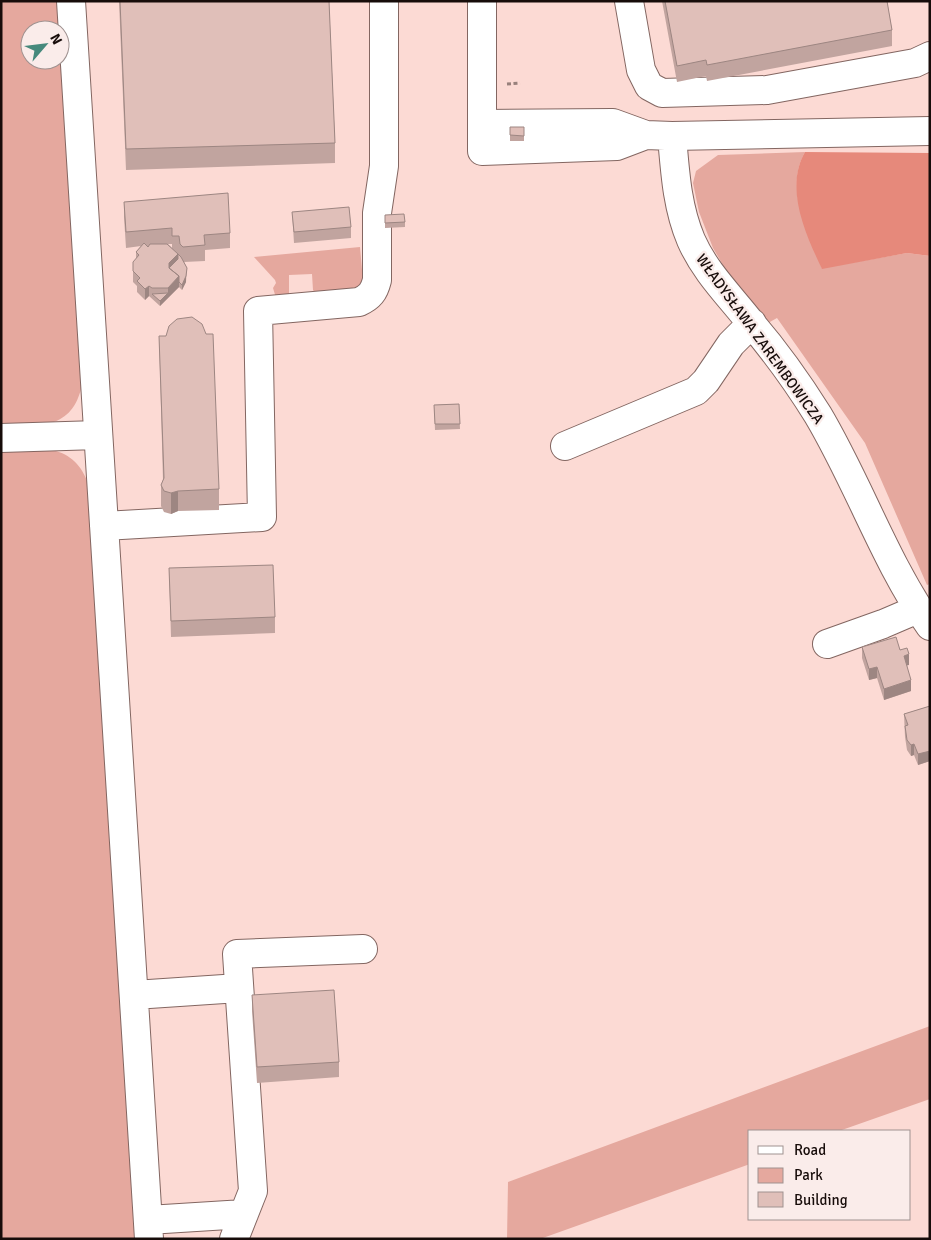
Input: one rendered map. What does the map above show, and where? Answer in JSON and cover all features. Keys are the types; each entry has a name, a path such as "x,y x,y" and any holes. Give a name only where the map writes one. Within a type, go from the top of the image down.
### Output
{"street":[{"path":"71,1 149,1229 244,1214"},
{"path":"104,526 262,517 258,311 359,302 369,297 374,290 377,280 377,213 384,166 384,1"},
{"path":"482,1 482,151 617,146 646,135"},
{"path":"629,1 641,70 649,86 662,93 767,90 915,63 930,56"},
{"path":"482,124 613,123 646,135 672,136 930,131"},
{"name":"WŁADYSŁAWA ZAREMBOWICZA","path":"672,136 676,181 683,216 691,240 704,265 752,323 817,414 861,496 896,571 924,617"},
{"path":"566,446 696,391 706,381 731,344 752,323"},
{"path":"1,438 98,435"},
{"path":"827,644 883,624 924,617"},
{"path":"234,1239 253,1191 237,954 363,949"},
{"path":"134,995 239,988"}],"green space":[{"path":"1,1 60,1 61,20 20,20 20,70 64,70 82,385 71,411 62,418 41,425 1,429"},
{"path":"805,152 799,166 797,196 810,241 822,268 907,253 930,256 930,584 927,585 865,443 777,318 768,323 727,272 713,248 699,212 693,183 696,171 718,155"},
{"path":"360,247 363,281 357,290 319,297 313,290 312,274 289,275 289,294 298,294 276,298 273,288 276,283 275,280 254,257"},
{"path":"1,447 29,447 54,450 75,461 83,472 89,486 139,1239 1,1239"},
{"path":"930,1026 930,1099 842,1130 748,1130 748,1165 540,1239 507,1239 508,1182"}],"shaded area":[{"path":"805,152 930,153 930,256 907,253 822,269 804,227 797,196 799,166"}],"building":[{"path":"120,1 329,1 335,143 126,149"},
{"path":"665,1 887,1 892,30 707,65 706,60 677,66"},
{"path":"510,127 524,127 524,136 510,135"},
{"path":"228,193 230,233 204,235 205,245 183,247 180,244 179,236 172,236 172,228 126,232 124,202"},
{"path":"349,207 351,227 294,232 292,212"},
{"path":"404,214 405,222 385,223 385,215"},
{"path":"144,243 148,247 150,244 167,244 178,254 169,263 169,268 179,276 168,288 152,288 149,286 145,289 137,281 140,278 133,271 133,262 139,255 136,252"},
{"path":"178,254 187,268 182,285 179,282 179,276 169,268 178,259"},
{"path":"168,293 160,301 152,294"},
{"path":"192,317 202,324 206,334 213,334 219,489 171,493 164,491 161,485 164,478 159,336 166,336 169,326 177,319"},
{"path":"459,404 460,424 435,424 434,405"},
{"path":"273,565 275,617 171,621 169,568"},
{"path":"896,637 900,650 907,648 909,654 904,656 911,680 884,689 877,667 869,669 862,647"},
{"path":"930,706 930,751 918,754 914,744 911,745 907,740 905,726 908,725 904,714"},
{"path":"334,990 339,1062 257,1067 252,995"}]}
